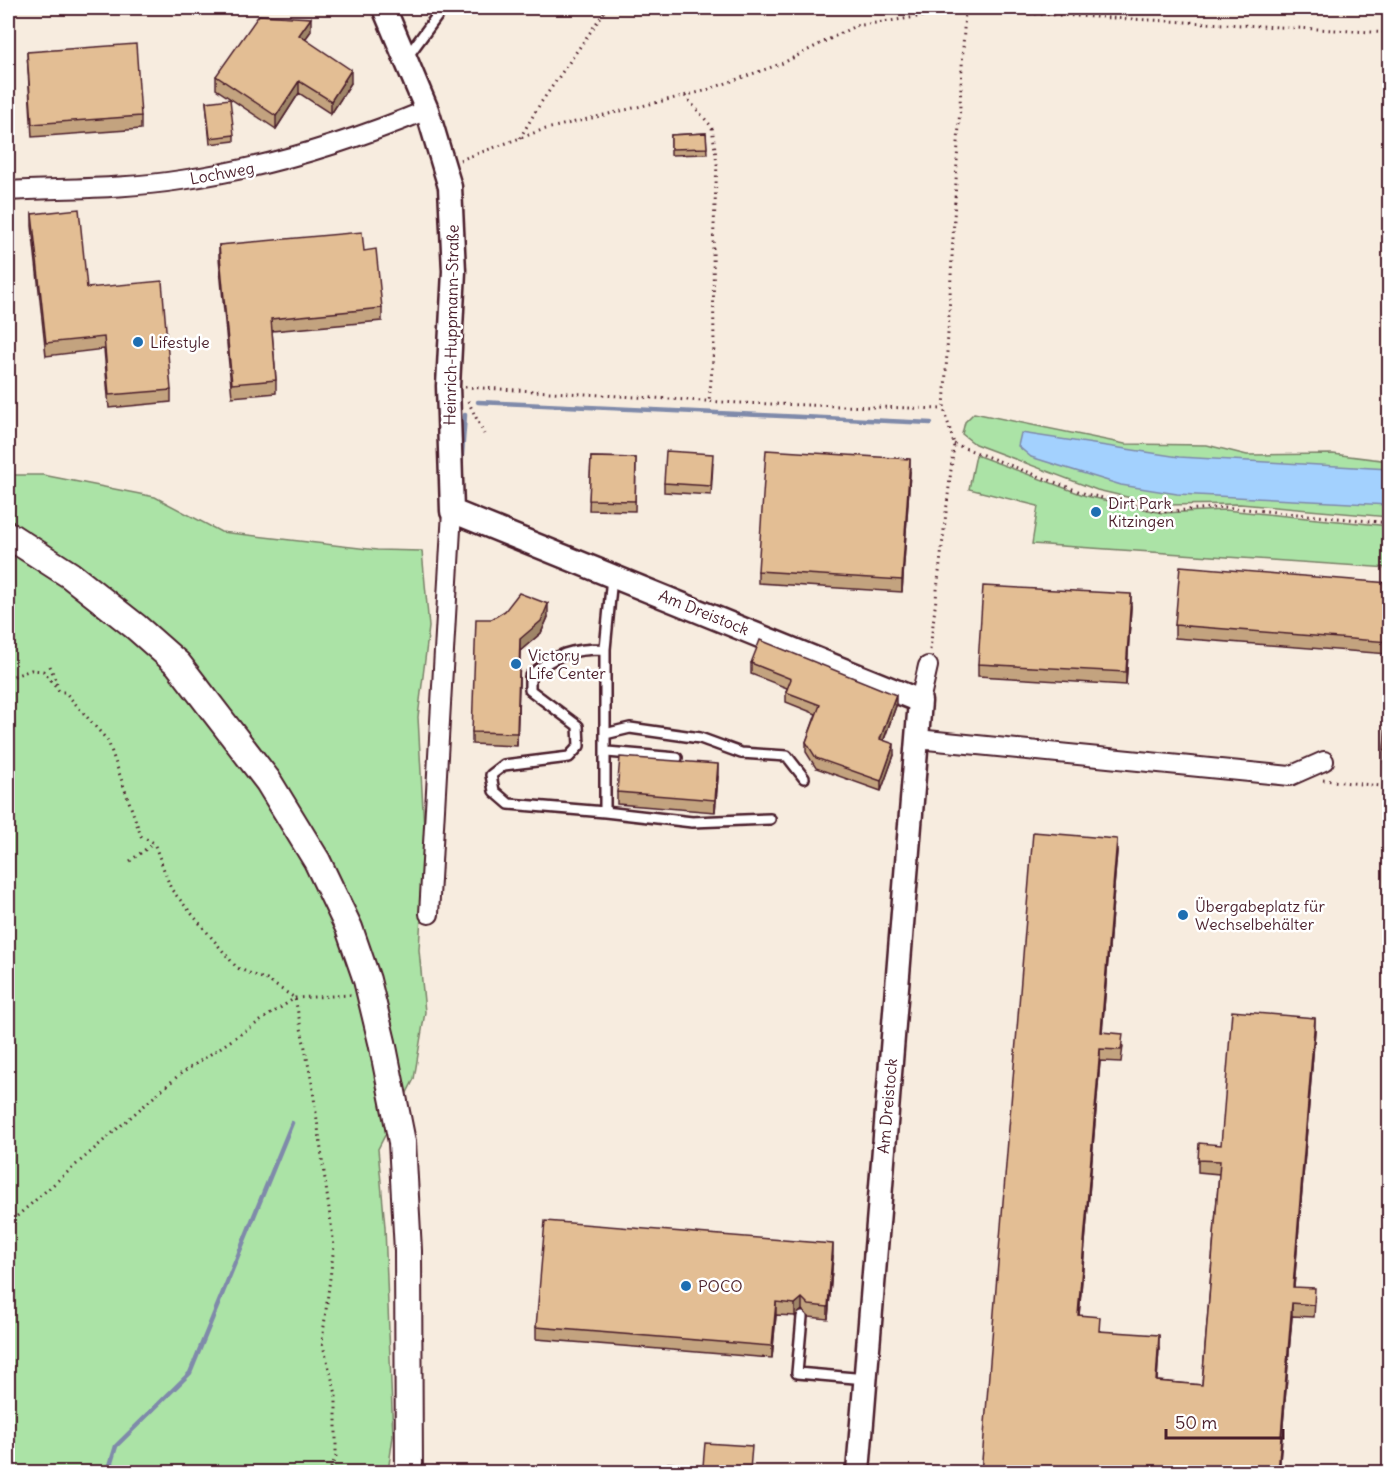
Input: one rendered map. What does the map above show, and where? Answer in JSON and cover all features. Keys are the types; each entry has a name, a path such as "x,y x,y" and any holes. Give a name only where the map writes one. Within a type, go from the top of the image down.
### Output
{"main road":[{"path":"8,535 70,575 136,627 178,664 268,781 317,861 349,928 370,995 402,1142 408,1251 409,1473"}],"street":[{"name":"Heinrich-Huppmann-Straße","path":"384,8 427,110 450,187 454,271 448,386 452,511"},
{"name":"Lochweg","path":"8,191 178,181 236,172 305,156 356,139 427,110"},
{"name":"Am Dreistock","path":"452,511 920,701 858,1473"},
{"path":"429,914 452,511"},
{"path":"920,701 928,666"},
{"path":"917,739 1290,776 1324,761"}],"lane":[{"path":"405,59 443,8"},
{"path":"605,812 604,764 607,752 605,649 612,575"},
{"path":"605,649 574,649 543,665 530,676 530,690 579,726 579,746 569,757 504,765 491,775 494,791 509,804 692,822 770,819"},
{"path":"605,734 630,728 700,738 741,753 786,756 804,778"},
{"path":"607,752 677,758"},
{"path":"802,1317 797,1373 866,1379"}],"path":[{"path":"519,140 540,104 607,8"},
{"path":"445,165 519,140 542,129 704,91 783,63 855,26 965,10 1389,33"},
{"path":"928,666 954,444 945,409 965,10"},
{"path":"684,96 712,127 717,164 713,246 714,348 709,401"},
{"path":"484,434 460,387 739,403 945,409"},
{"path":"954,444 1086,494 1162,512 1224,507 1389,523"},
{"path":"50,666 60,692"},
{"path":"8,678 30,670 43,671 60,692 65,692 108,741 141,836 154,843 171,889 237,968 267,980 295,998 312,1083 334,1246 322,1342 336,1394 336,1456 329,1473"},
{"path":"1290,776 1389,787"},
{"path":"130,861 154,843"},
{"path":"8,1224 179,1075 295,998 330,994 370,995"}],"green space":[{"path":"974,413 1125,444 1207,445 1247,455 1333,454 1389,461 1389,517 1240,504 1161,505 1097,490 975,444 962,434 965,422"},
{"name":"Dirt Park Kitzingen","path":"976,455 1086,496 1162,513 1225,510 1389,526 1389,568 1032,544 1038,506 969,489"},
{"path":"8,475 43,475 155,497 221,532 377,550 422,551 429,627 418,717 425,847 419,950 425,1012 414,1079 378,1149 385,1227 393,1436 388,1472 8,1472"}],"water":[{"path":"1021,433 1179,457 1389,469 1389,505 1177,494 1121,485 1031,457 1018,446"}],"building":[{"path":"259,15 311,18 299,35 351,70 331,101 299,81 276,116 216,76"},
{"path":"136,44 141,116 32,124 27,52"},
{"path":"230,99 234,135 210,138 206,102"},
{"path":"706,133 707,148 671,149 671,135"},
{"path":"79,209 87,288 162,281 171,390 109,395 104,337 46,343 32,214"},
{"path":"362,232 364,251 376,249 382,308 271,319 276,380 232,384 219,245"},
{"path":"766,450 910,459 902,580 758,571"},
{"path":"666,451 713,454 711,486 664,483"},
{"path":"591,457 636,458 635,501 589,500"},
{"path":"1180,566 1389,583 1389,642 1175,625"},
{"path":"983,586 1131,594 1126,672 978,664"},
{"path":"519,593 548,604 541,621 520,639 517,733 472,732 476,619 492,619 505,611"},
{"path":"760,640 896,695 880,739 894,744 881,781 816,758 806,742 820,705 786,692 791,679 751,663"},
{"path":"1389,691 1389,751 1384,750"},
{"path":"620,757 718,764 715,800 617,792"},
{"path":"1033,832 1117,839 1101,1032 1123,1034 1121,1050 1100,1049 1078,1315 1100,1317 1099,1331 1159,1335 1156,1381 1202,1385 1220,1161 1198,1160 1199,1143 1221,1145 1232,1011 1315,1018 1293,1287 1315,1288 1314,1305 1292,1303 1278,1473 981,1473"},
{"name":"POCO","path":"545,1221 833,1244 828,1307 809,1305 802,1298 795,1304 776,1302 772,1346 536,1327"},
{"path":"705,1443 752,1446 750,1470 785,1473 668,1473 668,1463 703,1466"}],"waterway":[{"path":"478,402 931,423"},
{"path":"461,467 465,415"},
{"path":"108,1472 116,1446 190,1373 292,1123"}],"place":[{"name":"Lifestyle","path":"138,342"},
{"name":"Dirt Park Kitzingen","path":"1096,512"},
{"name":"Victory Life Center","path":"516,664"},
{"name":"Übergabeplatz für Wechselbehälter","path":"1183,915"},
{"name":"POCO","path":"686,1286"}]}
